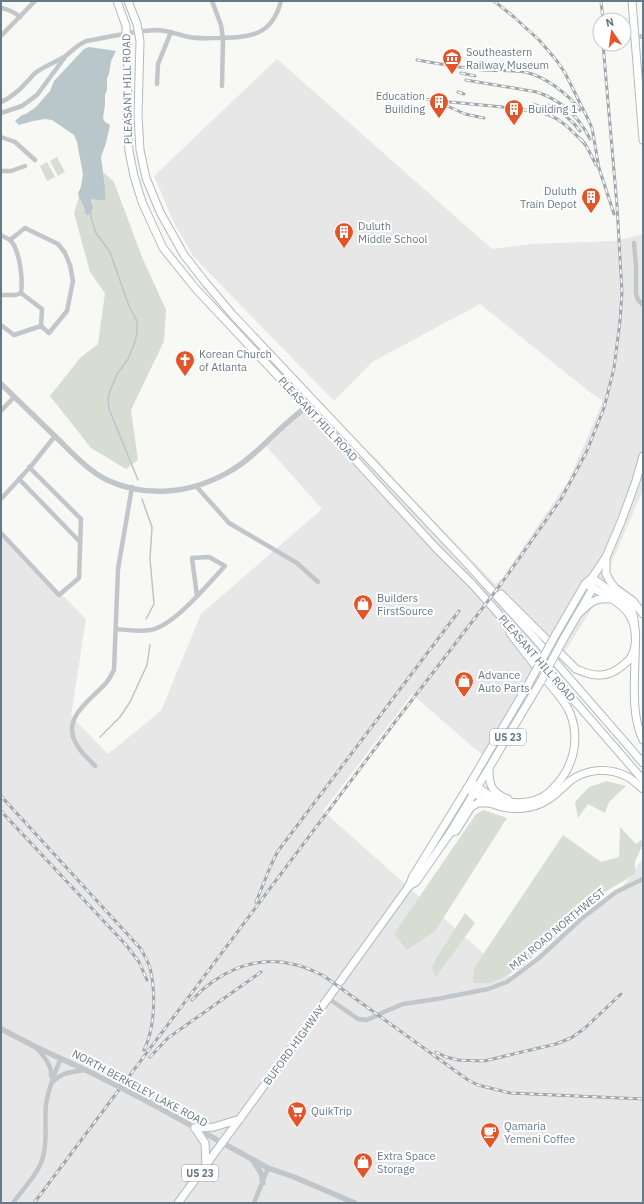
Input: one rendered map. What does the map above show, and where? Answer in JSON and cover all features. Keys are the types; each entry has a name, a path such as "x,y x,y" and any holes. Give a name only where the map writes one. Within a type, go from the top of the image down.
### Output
{"main road":[{"name":"PLEASANT HILL ROAD","path":"117,1 126,26 128,71 127,121 129,151 134,176 142,202 163,248 196,289 435,547 473,585 643,780"},
{"name":"PLEASANT HILL ROAD","path":"128,1 137,24 136,31 140,41 138,112 140,150 146,178 160,212 184,255 232,314 464,560 532,635 643,763"},
{"path":"632,1 634,38 641,93 643,140"},
{"name":"BUFORD HIGHWAY","path":"178,1203 409,886 413,876 469,785 585,584 592,578 606,557 621,522 636,481 643,456"},
{"path":"606,557 606,574 610,581 615,588 633,601 643,614"},
{"path":"464,560 488,581 576,669 591,675 601,676 615,671 629,659 635,645 636,634 634,624 628,612 618,604 585,584"},
{"path":"592,578 593,588"},
{"path":"592,578 630,605 638,616 643,629"},
{"path":"473,585 562,699 570,713 574,728 574,751 570,762 562,778 548,793 536,800 507,802 495,799 476,790"},
{"name":"BUFORD HIGHWAY","path":"409,886 416,882 450,833 537,688 593,588"},
{"path":"577,615 593,601 599,599 611,600"},
{"path":"643,636 638,698 638,720 643,740"},
{"path":"638,698 641,687"},
{"path":"488,770 490,785 501,796 509,799 523,800 534,797 545,792 562,778"},
{"path":"450,833 456,831 471,807 478,803 489,803 509,808 536,806 549,800 571,781 590,772 613,771 626,776 643,788"},
{"path":"469,785 489,803"},
{"path":"195,1128 214,1127 240,1119"},
{"path":"195,1128 205,1143 206,1165"}],"street":[{"path":"1,36 35,1"},
{"path":"212,1 221,25 223,38 222,86"},
{"path":"1,113 22,106 37,95 66,56 78,44 136,31 157,30 200,38 223,38 255,34 266,28 274,19 281,1"},
{"path":"1,8 7,9 20,17"},
{"path":"157,84 158,64 171,32"},
{"path":"634,38 643,36"},
{"path":"1,102 21,89 36,73 66,56"},
{"path":"1,138 15,142 36,160"},
{"path":"1,171 10,172 25,166"},
{"path":"10,240 25,228 58,244 65,253 70,265 73,281 68,311 49,333 41,326"},
{"path":"1,235 10,240 14,246 22,276 21,293"},
{"path":"634,243 636,294 638,300 643,305"},
{"path":"1,296 16,295 21,293"},
{"path":"21,293 42,309 41,326"},
{"path":"1,325 14,335 41,326"},
{"path":"1,384 90,469 106,480 132,488 153,492 170,491 196,486 213,480 233,470 313,401"},
{"path":"1,411 14,397"},
{"path":"1,498 30,467 55,436"},
{"path":"1,533 60,595 79,578 81,520 30,467"},
{"path":"19,479 80,542"},
{"path":"196,486 229,523 282,553 297,563 318,582"},
{"path":"96,766 77,746 72,732 73,721 78,711 107,682 114,670 118,569 132,488"},
{"path":"116,630 150,630 158,628 180,614 221,571 225,566 209,557 192,558 197,596"},
{"name":"MAY ROAD NORTHWEST","path":"328,998 358,1019 367,1020 403,1004 437,999 488,988 507,982 539,958 581,919 616,892 643,878"},
{"name":"NORTH BERKELEY LAKE ROAD","path":"1,1029 145,1100 268,1168 294,1177 355,1203"},
{"path":"13,1203 36,1171 43,1158 45,1145 46,1104 52,1072 49,1063 36,1047"},
{"path":"50,1086 61,1058"},
{"path":"50,1086 56,1079 65,1073 86,1070"},
{"path":"252,1159 261,1173 262,1183"},
{"path":"254,1203 268,1168"}],"shaded area":[{"path":"89,47 116,51 111,61 107,78 103,118 105,122 110,125 101,157 105,187 105,200 91,199 93,208 88,216 85,213 78,193 81,187 83,174 77,142 74,135 52,120 45,119 19,125 15,121 36,107 50,91 54,81 84,49"},
{"path":"277,59 492,249 531,244 616,241 643,234 643,490 592,608 495,764 475,749 412,694 323,811 511,978 578,921 623,886 643,858 643,1203 1,1203 1,540 5,537 86,619 71,716 108,754 161,711 201,614 322,509 266,446 312,404 378,460 394,479 495,584 503,577 569,480 603,401 480,304 372,362 334,401 194,257 175,225 154,176"},
{"path":"57,157 65,172 58,176 50,161"},
{"path":"47,162 55,177 47,181 40,166"},
{"path":"103,172 114,182 142,257 166,310 164,341 131,410 138,460 126,469 91,448 50,396 80,358 98,344 105,293 90,272 74,213 79,197 85,213 93,204 91,199 102,200 105,187"},
{"path":"607,781 626,786 609,802 605,813 588,804 578,818 575,802 589,787"},
{"path":"484,810 507,818 435,931 407,950 394,934 476,814"},
{"path":"620,827 636,844 643,839 642,846 635,862 635,874 605,892 518,970 491,983 473,983 474,968 563,835 601,862 619,857"},
{"path":"465,913 475,923 436,977 432,967"}],"waterway":[{"path":"91,212 91,218 96,233 110,252 129,306 137,321 137,333 134,345 128,359 117,374 108,399 109,409 138,480"},
{"path":"142,499 152,527 150,559 154,604 146,619"},
{"path":"100,737 120,717 130,702 147,665 150,645"}],"railway":[{"path":"494,1 540,41 565,73 592,128 599,168 614,214"},
{"path":"601,1 602,12"},
{"path":"34,1203 392,726 501,584 561,499 586,453 604,408 614,368 622,292 617,206 604,52"},
{"path":"417,60 467,68 520,71 533,74 556,86 580,110"},
{"path":"461,73 475,76"},
{"path":"466,80 537,92 546,96 562,104 575,116 590,139"},
{"path":"458,92 464,94"},
{"path":"407,97 510,108 549,115 564,124 585,144"},
{"path":"533,104 551,111"},
{"path":"445,105 465,114 484,118"},
{"path":"548,105 566,116 580,131"},
{"path":"581,139 596,165"},
{"path":"256,902 278,851 459,611"},
{"path":"1,796 141,949 150,968 154,999 152,1021 148,1041 144,1050"},
{"path":"1,811 127,946 139,962 147,980"},
{"path":"192,1000 213,981 238,968 264,962 278,962 296,965 324,976 468,1080 478,1085 510,1093 643,1099"},
{"path":"150,1057 168,1038 261,972"},
{"path":"436,1052 446,1057 458,1060 484,1061 556,1044 571,1038 585,1028 621,994"}],"place":[{"name":"Southeastern Railway Museum","path":"452,75"},
{"name":"Education Building","path":"439,119"},
{"name":"Building 1","path":"514,126"},
{"name":"Duluth Train Depot","path":"591,214"},
{"name":"Duluth Middle School","path":"344,249"},
{"name":"Korean Church of Atlanta","path":"185,377"},
{"name":"Builders FirstSource","path":"363,621"},
{"name":"Advance Auto Parts","path":"464,698"},
{"name":"QuikTrip","path":"297,1128"},
{"name":"Qamaria Yemeni Coffee","path":"490,1149"},
{"name":"Extra Space Storage","path":"363,1179"}]}
